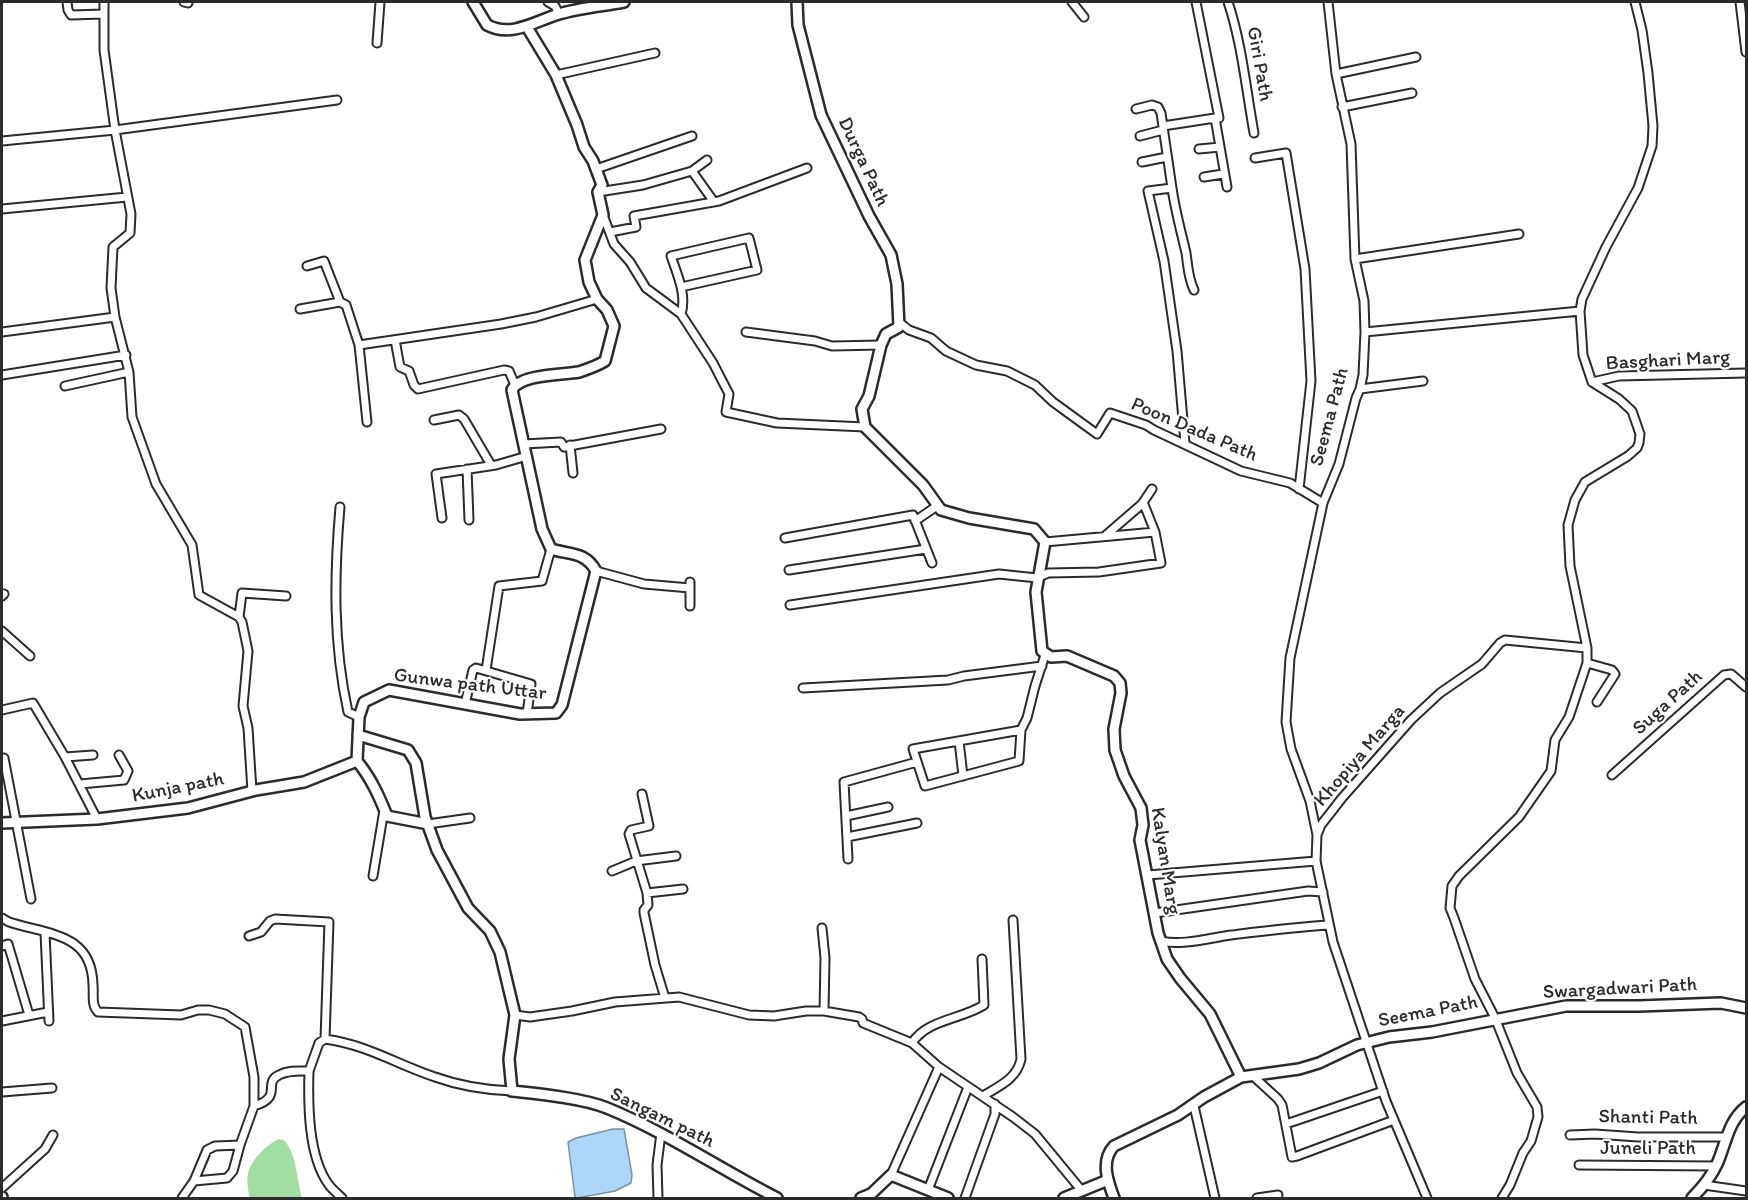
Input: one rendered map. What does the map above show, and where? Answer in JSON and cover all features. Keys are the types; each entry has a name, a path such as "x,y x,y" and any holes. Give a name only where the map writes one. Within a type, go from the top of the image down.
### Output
{"street":[{"path":"67,2 71,15 104,14"},
{"path":"104,2 104,50 115,130 131,214 130,233 113,247 111,288 115,317 129,372 130,406 135,427 156,484 192,545 200,595 239,617 242,622 248,651 243,706 248,728 252,791"},
{"path":"377,43 380,2"},
{"path":"473,2 487,25 494,29 527,27 559,14 624,2"},
{"path":"548,2 555,6 559,14"},
{"name":"Durga Path","path":"797,2 798,25 821,115 869,216 891,255 897,284 900,322"},
{"path":"1072,2 1077,12 1084,17"},
{"path":"1140,136 1163,128 1219,118 1196,2"},
{"name":"Giri Path","path":"1228,2 1238,33 1254,133"},
{"name":"Seema Path","path":"1317,835 1310,801 1291,749 1286,722 1290,658 1323,503 1339,464 1360,389 1365,332 1364,301 1355,259 1351,144 1336,74 1328,2"},
{"path":"1503,1198 1523,1153 1531,1142 1538,1117 1538,1107 1517,1074 1495,1018 1475,979 1450,908 1452,886 1459,876 1519,817 1550,774 1555,740 1569,717 1587,663 1587,648 1570,566 1568,525 1580,488 1585,482 1614,466 1633,452 1637,448 1640,434 1632,411 1592,382 1583,355 1580,311 1582,299 1606,247 1638,188 1652,146 1653,126 1648,73 1642,30 1635,2"},
{"path":"1740,2 1746,52"},
{"path":"527,27 556,75 578,125 584,147 596,169 602,185 598,192 603,215 614,244 630,262 646,288 681,315 713,363 729,394 726,412 777,423 865,427"},
{"path":"556,75 655,53"},
{"path":"1336,74 1416,57"},
{"path":"1342,107 1412,93"},
{"path":"2,141 115,130 337,100"},
{"path":"1136,109 1152,105 1158,107 1177,222 1186,254 1189,280 1194,290"},
{"path":"1215,118 1227,187"},
{"path":"596,169 692,136"},
{"path":"1199,149 1220,147"},
{"path":"1255,158 1286,153 1305,269 1311,381 1299,489"},
{"path":"1143,162 1167,157"},
{"path":"598,192 643,185 692,171 707,160"},
{"path":"610,232 636,227 634,216 714,202 807,168"},
{"path":"692,171 714,202"},
{"path":"1204,177 1223,174"},
{"path":"1172,188 1148,191 1164,261 1177,351 1185,443"},
{"path":"2,209 127,197"},
{"path":"514,385 540,377 580,371 605,361 614,326 608,310 597,298 589,282 585,260 603,215"},
{"path":"1355,259 1519,234"},
{"path":"681,286 757,270 749,238 671,256 681,286 683,304 681,315"},
{"path":"307,266 324,261 340,302"},
{"path":"359,345 501,324 536,317 597,298"},
{"path":"300,309 340,302 348,308 359,345 367,422"},
{"path":"1365,332 1580,311"},
{"path":"2,332 115,317"},
{"path":"900,322 899,327 886,334 881,345 869,396 862,409 865,427 922,485 941,510 969,518 1034,529 1045,542 1040,573 1037,578 1036,607 1042,651 1046,655 1027,718 1021,730 1019,761 925,786 913,749 1021,730"},
{"name":"Poon Dada Path","path":"900,322 909,330 932,338 946,351 976,365 1007,371 1035,385 1053,402 1097,434 1110,413 1146,425 1241,471 1290,483 1323,503"},
{"path":"746,332 815,341 832,346 881,345"},
{"path":"395,340 400,367 410,371 418,390 504,370 509,371 514,385 512,390 515,411 542,529 551,549 542,580 536,583 499,586 486,670"},
{"path":"2,375 126,355"},
{"path":"65,386 129,372"},
{"name":"Basghari Marg","path":"1592,382 1619,376 1746,373"},
{"path":"1360,389 1423,381"},
{"path":"434,420 459,415 464,419 492,465"},
{"path":"524,444 561,442 564,447 661,429"},
{"path":"570,445 573,473"},
{"path":"442,518 436,474 492,465 527,456"},
{"path":"467,469 469,520"},
{"path":"1105,536 1143,502 1152,489"},
{"path":"790,605 999,574 1037,578 1048,573 1099,572 1161,562 1155,532 1143,502"},
{"path":"915,520 937,506"},
{"path":"340,507 336,562 337,631 348,712 359,717 357,761 377,790 387,816 428,824 470,818"},
{"path":"785,538 913,515 932,563"},
{"path":"1045,542 1155,532"},
{"path":"551,549 571,552 591,561 597,570 644,584 690,585 690,606"},
{"path":"789,570 926,549"},
{"name":"Gunwa path Uttar","path":"359,717 364,702 389,690 527,714 556,713 562,705 597,570"},
{"path":"239,617 242,593 286,596"},
{"path":"2,631 30,656"},
{"name":"Khopiya Marga","path":"1427,1198 1394,1120 1333,942 1316,861 1317,835 1321,825 1342,798 1411,720 1440,693 1482,664 1500,643 1505,640 1587,648"},
{"name":"Kalyan Marg","path":"1046,655 1067,656 1114,676 1120,683 1121,693 1114,729 1115,750 1124,776 1141,808 1143,825 1140,840 1161,941 1167,959 1210,1014 1241,1077"},
{"path":"1587,663 1612,670 1615,674 1597,702"},
{"path":"803,688 948,680 1042,666"},
{"path":"465,704 473,670 476,668 531,684 527,714"},
{"name":"Suga Path","path":"1612,775 1724,675 1731,674 1746,687"},
{"path":"2,710 33,703 80,784 97,819"},
{"path":"342,1198 328,1184 315,1151 309,1113 309,1071 319,1043 326,1039 361,1046 433,1077 475,1089 512,1091 509,1059 515,1015 500,952 490,931 468,908 448,873 425,817 416,763 408,750 358,735"},
{"path":"959,741 963,776"},
{"path":"65,757 93,755"},
{"path":"80,784 124,780 128,771 119,755"},
{"path":"4,758 31,899"},
{"name":"Kunja path","path":"2,824 97,819 188,808 252,791 304,782 357,761"},
{"path":"848,859 844,782 917,762"},
{"path":"642,794 649,823 647,827 629,832 647,893 648,905 644,913 665,998"},
{"path":"846,816 888,807"},
{"path":"373,876 384,810"},
{"path":"847,837 917,823"},
{"path":"612,871 636,861 676,856"},
{"path":"1148,875 1316,861"},
{"path":"647,893 683,889"},
{"path":"1155,914 1308,891 1323,892"},
{"path":"2,918 74,942 89,959 92,967 93,1006 98,1012 181,1015 198,1010 209,1010 225,1014 241,1024 247,1032 254,1077 254,1106 233,1171 229,1177 194,1181"},
{"path":"249,936 261,932 270,921 275,919 329,922 326,1039"},
{"path":"983,1096 1011,1079 1019,1069 1013,920"},
{"path":"1161,941 1191,941 1281,928 1329,925"},
{"path":"822,928 825,958 824,1011"},
{"path":"45,933 49,1021"},
{"path":"2,946 8,944 29,1015"},
{"path":"912,1043 922,1031 931,1026 984,1005 982,959"},
{"path":"515,1015 530,1017 615,1002 688,998 749,1015 774,1016 824,1011 859,1017 863,1023 912,1043 939,1067 1035,1134 1082,1191"},
{"name":"Swargadwari Path","path":"1495,1018 1566,1006 1713,1003 1746,1008"},
{"path":"2,1021 48,1012"},
{"name":"Seema Path","path":"1241,1077 1299,1069 1367,1042 1398,1035 1432,1032 1495,1018"},
{"path":"861,1198 874,1196 891,1175 939,1067"},
{"path":"254,1106 270,1099 273,1080 277,1076 286,1072 309,1071"},
{"path":"1253,1076 1278,1099 1284,1112 1290,1153 1294,1157 1394,1120"},
{"path":"1114,1198 1106,1171 1108,1155 1114,1146 1149,1131 1241,1077"},
{"path":"928,1190 968,1087"},
{"path":"2,1092 52,1088"},
{"path":"1286,1124 1383,1090"},
{"name":"Sangam path","path":"512,1091 543,1094 604,1107 661,1133 777,1198"},
{"path":"965,1198 995,1114 995,1104"},
{"path":"1194,1106 1215,1198"},
{"path":"1692,1198 1716,1166 1729,1128 1746,1107"},
{"path":"658,1198 657,1165 661,1133"},
{"path":"2,1188 45,1149 54,1135"},
{"name":"Shanti Path","path":"1570,1135 1726,1137"},
{"path":"182,1198 194,1181 207,1150 215,1146 240,1145"},
{"name":"Juneli Path","path":"1580,1165 1716,1166"},
{"path":"891,1175 948,1198"},
{"path":"1064,1198 1108,1180"},
{"path":"1704,1185 1746,1191"},
{"path":"757,1188 759,1198"},
{"path":"1257,1198 1278,1195"}],"green space":[{"path":"279,1139 284,1140 292,1153 302,1198 249,1198 247,1177 249,1169 264,1149"}],"water":[{"path":"613,1129 624,1129 632,1175 631,1183 615,1191 575,1197 568,1142"}]}
